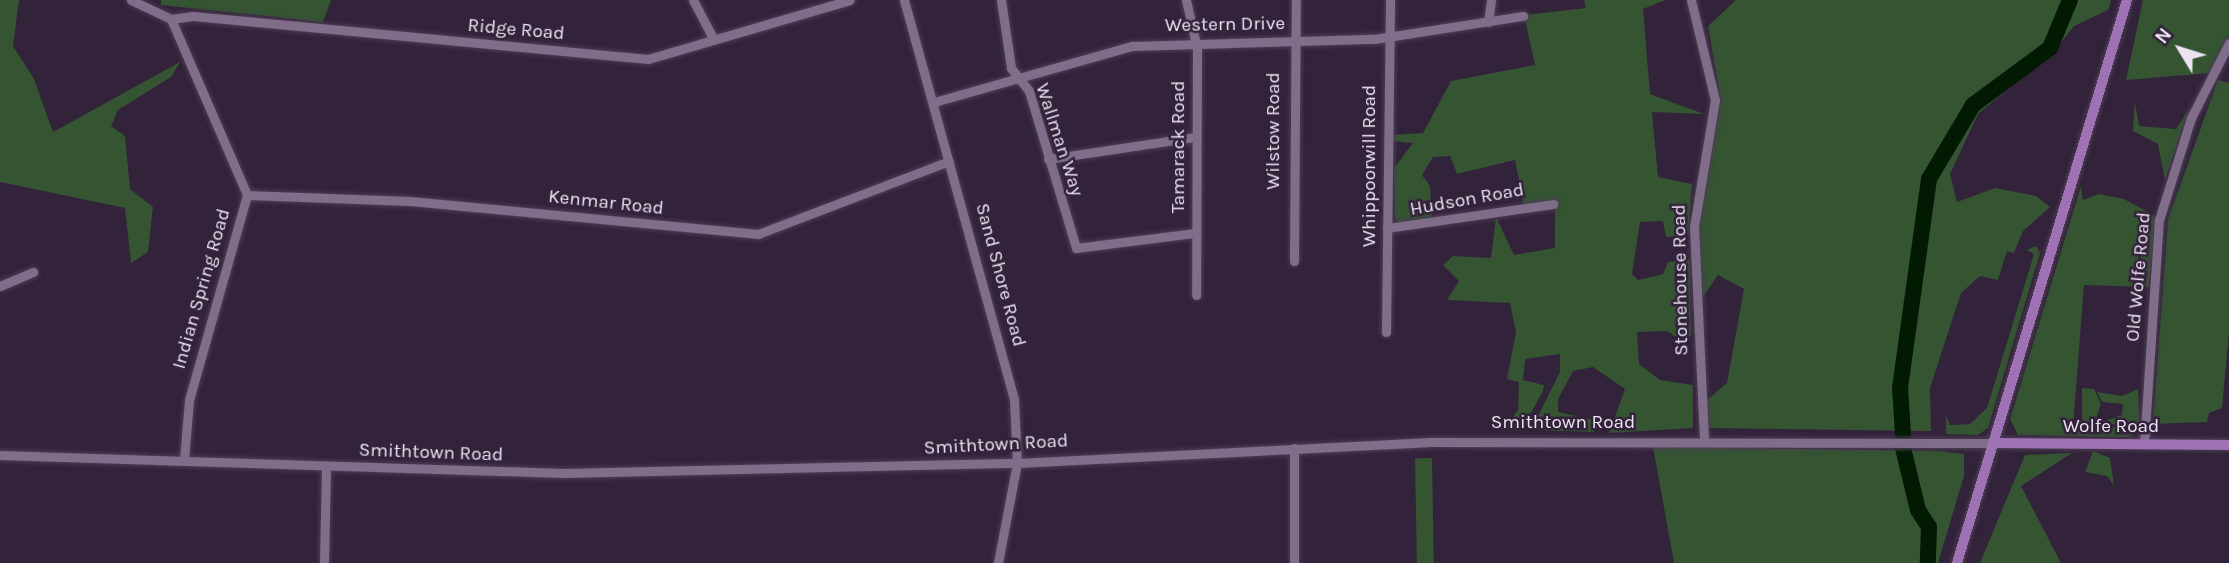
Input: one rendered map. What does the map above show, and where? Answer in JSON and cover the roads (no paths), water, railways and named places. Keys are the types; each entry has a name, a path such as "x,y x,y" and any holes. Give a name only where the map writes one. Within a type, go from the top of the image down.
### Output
{"main road":[{"path":"1957,563 2127,0"},
{"name":"Wolfe Road","path":"1993,443 2229,445"}],"street":[{"path":"131,0 171,19"},
{"path":"693,0 714,40"},
{"name":"Ridge Road","path":"171,19 206,17 628,59 656,59 850,0"},
{"name":"Sand Shore Road","path":"904,0 1012,388 1017,463 998,563"},
{"name":"Wallman Way","path":"1001,0 1017,74 1029,91 1078,250 1195,233"},
{"name":"Tamarack Road","path":"1186,0 1196,41 1196,295"},
{"name":"Wilstow Road","path":"1294,261 1291,41 1296,0"},
{"name":"Whippoorwill Road","path":"1387,332 1386,37 1390,0"},
{"path":"1488,22 1491,0"},
{"name":"Stonehouse Road","path":"1691,0 1715,100 1695,226 1703,438"},
{"name":"Western Drive","path":"934,102 1017,74 1087,55 1196,41 1386,37 1523,16"},
{"name":"Indian Spring Road","path":"171,19 247,195 190,400 184,460"},
{"name":"Old Wolfe Road","path":"2144,444 2160,220 2191,118 2229,43"},
{"path":"1048,159 1196,137"},
{"name":"Kenmar Road","path":"247,195 410,201 758,234 949,161"},
{"name":"Hudson Road","path":"1387,228 1553,204"},
{"path":"0,286 33,272"},
{"name":"Smithtown Road","path":"0,455 564,473 1017,463 1294,448 1703,438 1993,443"},
{"path":"1294,448 1294,563"},
{"path":"324,563 326,467"}],"waterway":[{"path":"1903,434 1900,388 1929,179 1973,105 2050,48 2070,0"},
{"path":"1903,448 1918,510 1929,527 1928,563"}]}
